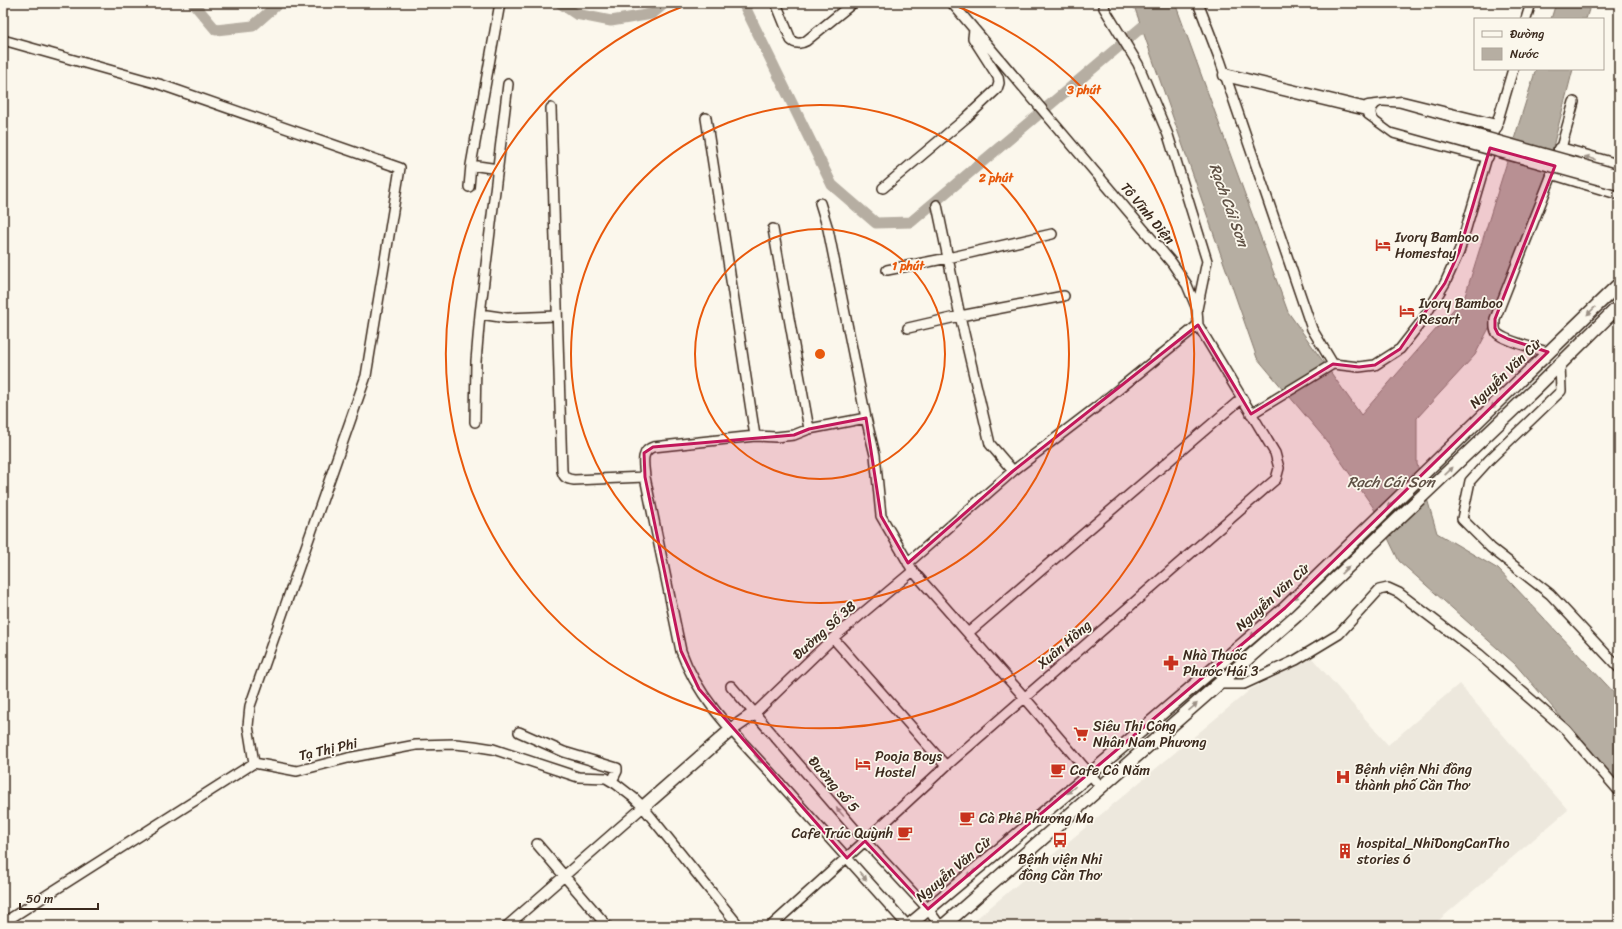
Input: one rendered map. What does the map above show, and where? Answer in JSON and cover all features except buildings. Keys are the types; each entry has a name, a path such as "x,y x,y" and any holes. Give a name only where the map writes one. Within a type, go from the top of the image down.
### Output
{"main road":[{"path":"1225,75 1383,114 1398,114 1619,176"},
{"path":"1361,108 1402,104 1496,126"},
{"path":"1361,108 1395,132 1487,156"},
{"path":"1383,114 1395,122 1619,184"},
{"path":"1560,149 1619,166"},
{"path":"1553,173 1619,193"},
{"name":"Nguyễn Văn Cừ","path":"908,926 1089,775 1284,608 1619,284"},
{"path":"941,926 1296,616 1536,388 1619,306"},
{"path":"642,807 732,730 755,713"}],"street":[{"path":"469,187 471,165 500,3"},
{"path":"776,3 791,40 796,43 806,41 853,3"},
{"path":"954,6 964,3"},
{"path":"1105,3 1104,8 1137,61 1168,135 1207,260 1196,309"},
{"path":"1198,3 1207,22 1312,329 1333,364"},
{"path":"1526,18 1531,3"},
{"name":"Tô Vĩnh Diện","path":"954,6 1172,263 1187,285 1196,309 1198,325 1241,399 1275,453 1279,468"},
{"path":"883,188 966,118 997,89 1000,83 998,77 973,38 974,29"},
{"path":"3,40 159,84 400,168 366,376 250,706 248,726 254,763 3,923"},
{"path":"1251,414 1333,364 1358,367 1375,364 1400,349 1422,321 1445,283 1459,252 1513,70"},
{"path":"475,422 476,361 480,314 508,84"},
{"path":"1548,352 1508,339 1498,334 1495,328 1495,319 1553,173 1574,102"},
{"path":"551,108 562,471 564,476 568,479 574,480 645,477"},
{"path":"706,118 755,436"},
{"path":"471,165 498,169"},
{"path":"820,203 828,229 866,418 875,455 881,516 910,567 1101,787"},
{"path":"937,205 960,316 990,444 1013,471"},
{"path":"773,229 809,429"},
{"path":"887,270 948,258 1052,234"},
{"path":"908,328 960,316 1064,296"},
{"path":"480,314 507,318 557,316"},
{"name":"Đường Số 38","path":"755,713 833,638 1013,471 1103,402 1198,325"},
{"path":"1560,364 1561,391 1489,460 1470,481 1462,519 1491,548 1550,594 1619,668"},
{"path":"968,633 1241,399"},
{"path":"866,418 809,429 794,435 776,437 755,436 653,447 647,449 644,453 645,477 681,651 686,666 699,689 732,730 908,926"},
{"name":"Xuân Hồng","path":"771,926 946,766 1276,479 1279,468"},
{"path":"1219,684 1244,684 1296,660 1339,634 1379,590 1388,588 1399,593 1479,654 1566,730 1619,791"},
{"path":"833,638 946,766"},
{"name":"Đường số 5","path":"731,686 865,841 928,909 941,926"},
{"path":"519,732 564,752 617,768 618,770 612,781"},
{"name":"Tạ Thị Phi","path":"254,763 297,771 390,749 416,745 455,744 493,749 578,777 600,777 612,781 634,798 642,807 739,926"},
{"path":"507,926 642,807"},
{"path":"537,844 607,926"}],"highlighted area":[{"path":"1490,148 1555,166 1495,319 1495,328 1498,334 1508,339 1548,352 1285,608 928,909 865,841 847,858 699,689 681,651 645,477 644,453 653,447 794,435 809,429 866,418 881,516 908,563 1013,471 1198,325 1251,414 1333,364 1359,367 1375,365 1400,349 1445,283 1459,252"}],"shaded area":[{"name":"Bệnh viện Nhi đồng thành phố Cần Thơ","path":"1312,658 1388,745 1459,684 1568,810 1432,926 1139,926 1131,918 1122,926 970,926 970,924 1251,689"}],"water":[{"name":"Rạch Cái Sơn","path":"1133,3 1175,3 1288,312 1361,415 1465,296 1536,70 1573,70 1523,263 1475,355 1417,418 1417,464 1437,533 1498,569 1619,698 1619,784 1515,664 1399,561 1373,507 1326,440 1257,358"},
{"path":"1556,3 1591,3 1586,18 1551,18"}],"waterway":[{"path":"193,3 216,30 253,26 279,3"},
{"path":"560,3 576,14 611,21 652,14 665,3"},
{"path":"743,3 832,185 876,223 911,222 1142,27"}],"place":[{"name":"Ivory Bamboo Homestay","path":"1383,245"},
{"name":"Ivory Bamboo Resort","path":"1407,311"},
{"name":"Nhà Thuốc Phước Hái 3","path":"1171,663"},
{"name":"Siêu Thị Công Nhân Nam Phương","path":"1081,734"},
{"name":"Pooja Boys Hostel","path":"863,764"},
{"name":"Cafe Cô Năm","path":"1058,770"},
{"name":"Bệnh viện Nhi đồng thành phố Cần Thơ","path":"1343,777"},
{"name":"Cà Phê Phương Ma","path":"967,818"},
{"name":"Cafe Trúc Quỳnh","path":"905,833"},
{"name":"Bệnh viện Nhi đồng Cần Thơ","path":"1060,840"},
{"name":"hospital_NhiDongCanTho stories 6","path":"1345,851"}]}
